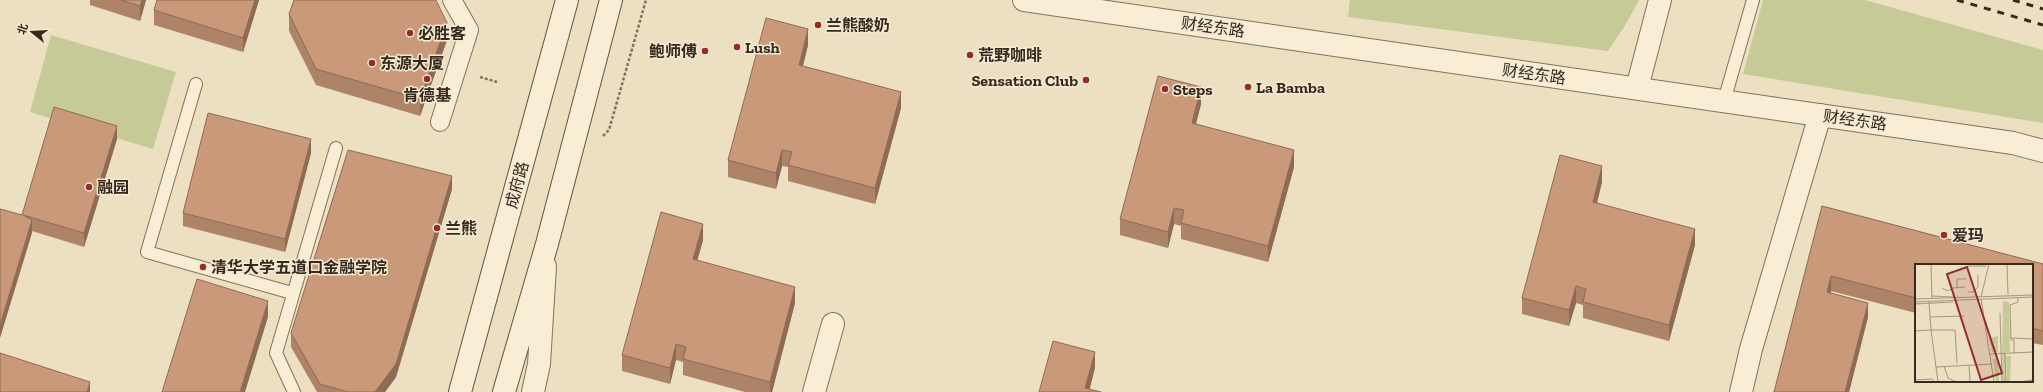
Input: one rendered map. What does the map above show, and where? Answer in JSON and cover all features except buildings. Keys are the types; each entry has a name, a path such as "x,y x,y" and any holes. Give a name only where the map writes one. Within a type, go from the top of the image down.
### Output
{"street":[{"path":"440,122 469,30 452,0"},
{"name":"成府路","path":"460,392 567,0"},
{"path":"504,392 547,244 611,0"},
{"name":"财经东路","path":"1024,0 2013,142 2043,151"},
{"path":"1637,88 1660,0"},
{"path":"1741,392 1751,349 1820,115"},
{"path":"533,392 539,364 547,244"},
{"path":"814,392 833,324"},
{"name":"成府路","path":"452,392 467,370"}],"lane":[{"path":"1724,101 1753,0"},
{"path":"196,84 147,252 292,293"},
{"path":"294,392 276,352 292,293 336,148"}],"green space":[{"path":"1350,0 1639,0 1626,24 1608,51 1348,17"},
{"path":"1763,0 1865,0 2043,50 2043,123 1743,74"},
{"path":"51,35 176,72 153,149 30,112"}],"railway":[{"path":"1957,0 2043,25"},
{"path":"2013,0 2043,9"}],"place":[{"name":"兰熊酸奶","path":"818,25"},
{"name":"必胜客","path":"410,33"},
{"name":"Lush","path":"737,47"},
{"name":"鲍师傅","path":"705,51"},
{"name":"荒野咖啡","path":"970,55"},
{"name":"东源大厦","path":"372,63"},
{"name":"肯德基","path":"427,79"},
{"name":"Sensation Club","path":"1086,80"},
{"name":"La Bamba","path":"1248,87"},
{"name":"Steps","path":"1165,89"},
{"name":"融园","path":"89,187"},
{"name":"兰熊","path":"437,228"},
{"name":"爱玛","path":"1944,235"},
{"name":"清华大学五道口金融学院","path":"203,267"}]}
